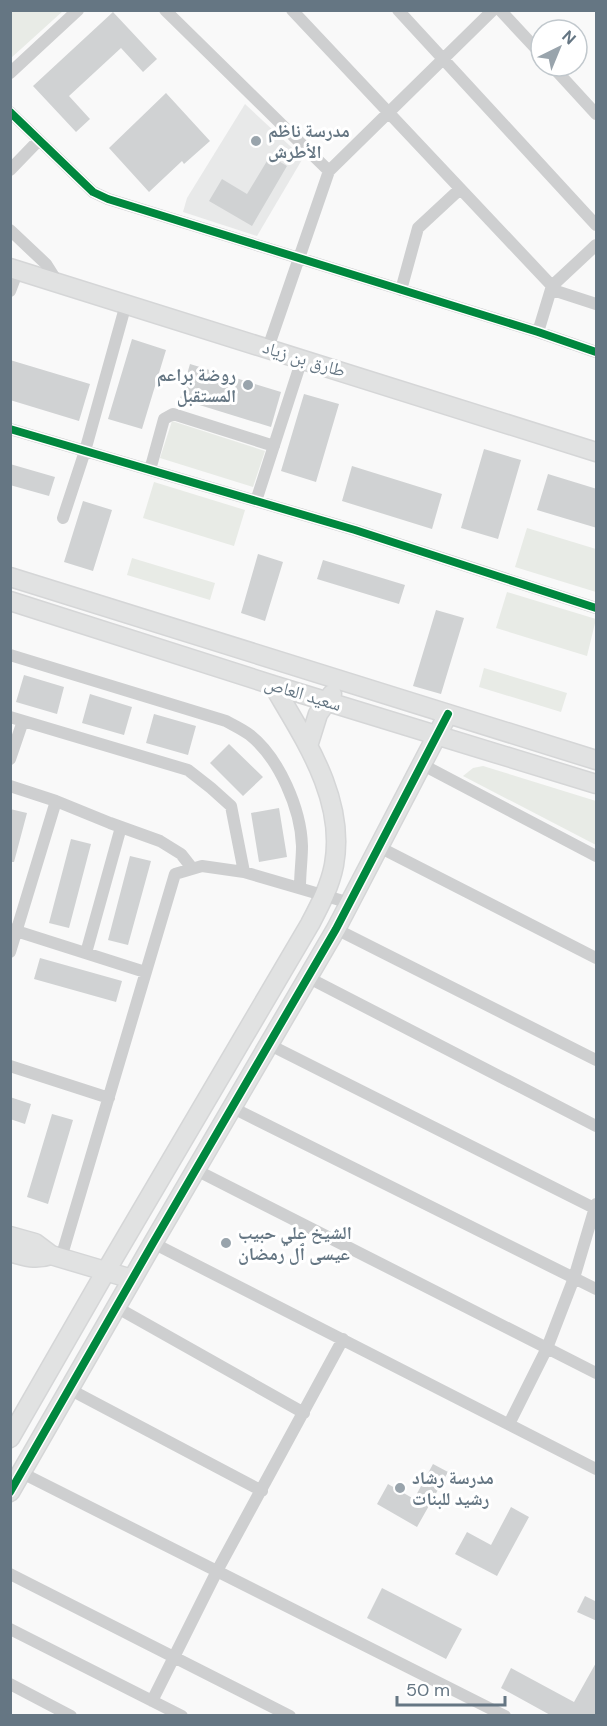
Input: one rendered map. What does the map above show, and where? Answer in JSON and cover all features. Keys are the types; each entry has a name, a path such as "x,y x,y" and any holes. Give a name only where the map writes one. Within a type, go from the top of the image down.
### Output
{"street":[{"path":"10,73 78,10"},
{"path":"165,10 329,171"},
{"path":"292,10 556,291 597,304"},
{"path":"398,10 597,225"},
{"path":"268,348 329,171 493,10"},
{"path":"500,10 529,41"},
{"path":"563,78 597,114"},
{"path":"10,112 93,192 108,200 596,350"},
{"path":"10,170 39,140"},
{"path":"401,290 418,228 460,189"},
{"path":"10,231 45,264 58,283"},
{"path":"538,332 552,286 597,245"},
{"path":"10,291 14,269"},
{"name":"طارق بن زياد","path":"14,269 597,452"},
{"path":"63,518 85,451 126,304"},
{"path":"256,501 302,358"},
{"path":"150,470 164,419 173,414 274,446"},
{"path":"10,429 355,530 597,608"},
{"path":"10,577 597,760"},
{"name":"سعيد العاص","path":"10,601 273,686 597,784"},
{"path":"10,655 226,721 250,735 270,757 288,786 302,844 300,887"},
{"path":"308,746 312,728 326,701 344,682"},
{"path":"10,1438 310,924 325,894 334,866 337,839 335,812 308,746 273,686"},
{"path":"10,1492 309,978 448,714"},
{"path":"10,759 16,719 188,770 231,806 244,872"},
{"path":"423,765 597,856"},
{"path":"10,786 160,841 181,854 192,868"},
{"path":"10,952 13,930 56,801"},
{"path":"86,953 121,827"},
{"path":"379,847 597,958"},
{"path":"56,1256 109,1098 175,874 202,866 244,872 350,903"},
{"path":"336,929 597,1060"},
{"path":"13,930 145,972"},
{"path":"309,978 597,1126"},
{"path":"270,1045 596,1207 574,1278 548,1348 508,1424"},
{"path":"10,1066 109,1098"},
{"path":"233,1108 597,1289"},
{"path":"196,1170 597,1373"},
{"path":"10,1236 35,1244 56,1256 132,1279"},
{"path":"153,1243 597,1468"},
{"path":"10,1252 30,1258 56,1256"},
{"path":"116,1307 304,1413"},
{"path":"152,1701 217,1571 343,1339"},
{"path":"69,1389 262,1491"},
{"path":"22,1473 497,1714"},
{"path":"10,1574 290,1716"},
{"path":"10,1629 152,1701 162,1711 182,1716"},
{"path":"10,1684 71,1716"}],"shaded area":[{"path":"11,10 63,10 63,11 11,58"},
{"path":"245,104 303,158 257,236 183,212 187,198"},
{"path":"172,421 265,451 253,487 160,458"},
{"path":"154,482 245,510 234,546 143,518"},
{"path":"527,528 596,549 596,592 515,567"},
{"path":"132,558 215,583 210,600 127,575"},
{"path":"507,592 596,619 587,656 496,628"},
{"path":"484,668 567,693 561,712 479,687"},
{"path":"483,766 596,801 596,845 463,776 473,768"}],"building":[{"path":"113,12 157,59 143,72 121,48 69,96 90,119 76,132 33,86"},
{"path":"166,93 210,141 184,164 182,161 149,192 109,148"},
{"path":"270,156 287,166 252,226 209,201 222,179 247,194"},
{"path":"132,339 166,350 142,429 108,419"},
{"path":"10,360 90,384 79,421 10,400"},
{"path":"190,364 281,392 271,427 180,399"},
{"path":"304,394 339,404 316,482 281,471"},
{"path":"484,449 521,460 498,539 461,528"},
{"path":"10,464 55,477 49,496 10,485"},
{"path":"352,466 442,494 432,529 342,501"},
{"path":"548,474 597,489 597,528 537,510"},
{"path":"83,501 112,510 93,571 64,562"},
{"path":"258,554 283,562 265,621 241,613"},
{"path":"323,560 405,585 399,604 317,579"},
{"path":"436,610 464,618 441,694 413,686"},
{"path":"24,675 64,687 57,714 16,702"},
{"path":"90,694 132,707 124,735 82,723"},
{"path":"154,714 196,726 188,755 146,743"},
{"path":"229,744 263,777 243,796 210,763"},
{"path":"279,808 287,857 259,862 251,813"},
{"path":"10,809 27,813 14,862 10,862"},
{"path":"71,839 91,844 69,928 49,923"},
{"path":"130,856 151,861 128,945 108,940"},
{"path":"40,958 122,981 116,1002 34,979"},
{"path":"10,1097 31,1104 25,1124 10,1119"},
{"path":"52,1114 73,1120 48,1204 27,1197"},
{"path":"433,1464 448,1472 417,1527 377,1504 388,1484 414,1499"},
{"path":"511,1507 529,1517 497,1576 455,1554 467,1532 491,1545"},
{"path":"382,1588 462,1629 446,1659 367,1618"},
{"path":"585,1596 597,1602 597,1621 577,1612"},
{"path":"597,1661 597,1716 552,1716 501,1688 511,1668 574,1702"}],"cycle path":[{"path":"10,112 93,192 108,199 596,352"},
{"path":"10,429 355,530 596,608"},
{"path":"10,1492 336,929 448,714"}],"place":[{"name":"مدرسة ناظم الأطرش","path":"256,141"},
{"name":"روضة براعم المستقبل","path":"248,385"},
{"name":"الشيخ علي حبيب عيسى ٱل رمضان","path":"226,1243"},
{"name":"مدرسة رشاد رشيد للبنات","path":"400,1488"}]}
